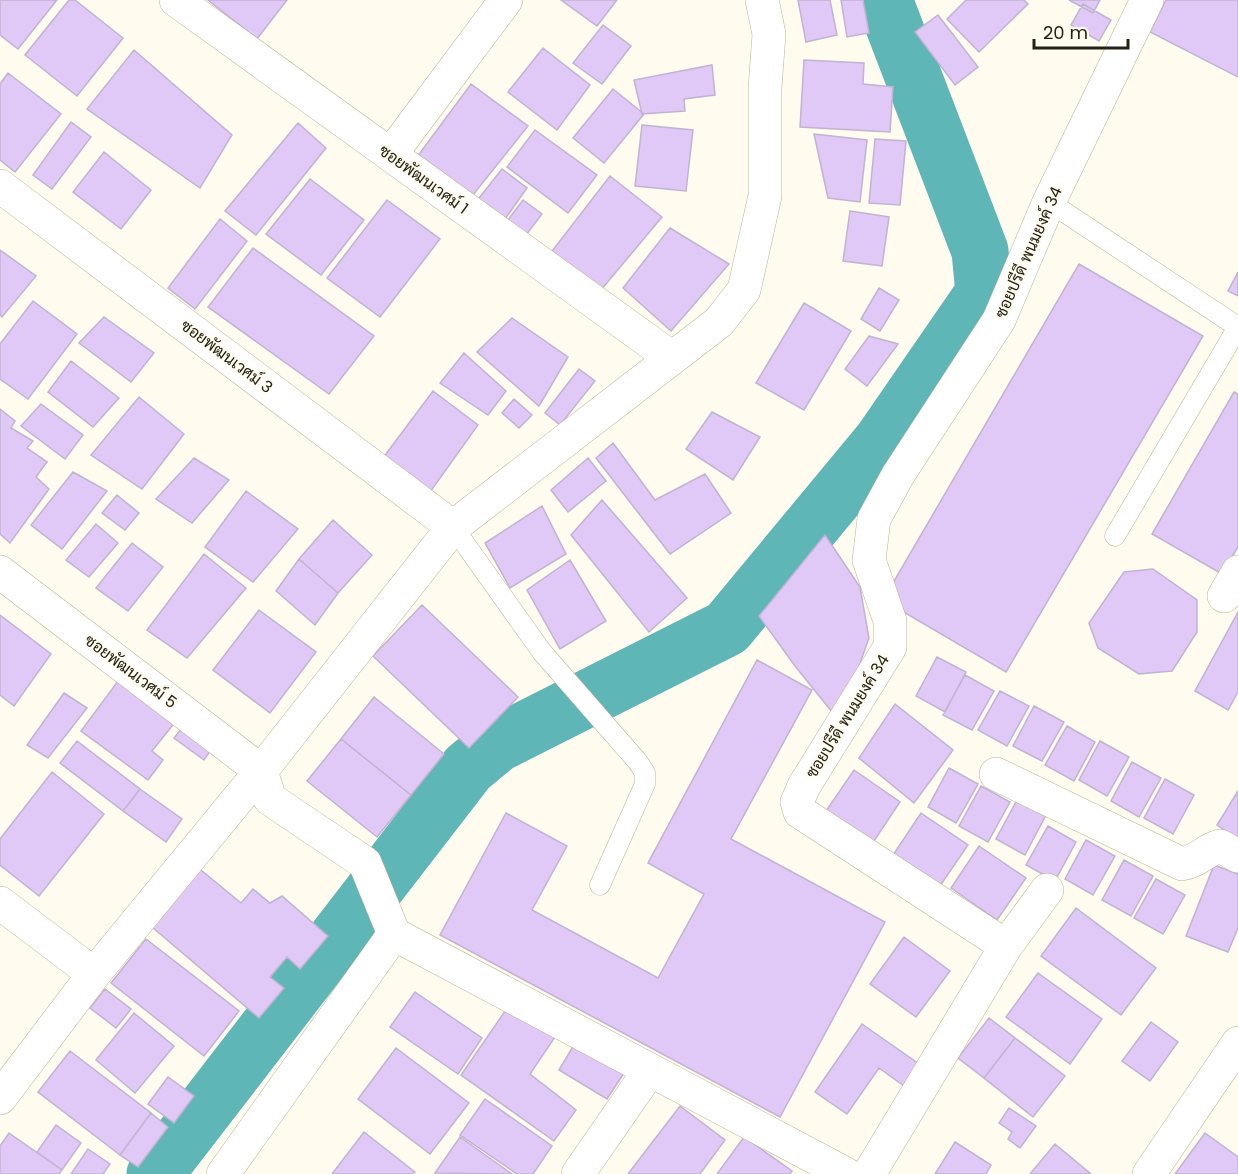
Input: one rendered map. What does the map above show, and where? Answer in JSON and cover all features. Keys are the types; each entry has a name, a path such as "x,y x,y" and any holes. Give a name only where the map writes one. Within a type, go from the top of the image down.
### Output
{"street":[{"name":"ซอยพัฒนเวศม์ 1","path":"176,0 672,358"},
{"path":"391,154 506,0"},
{"path":"0,1098 94,974 261,771 453,527 718,321 744,290 765,196 765,88 769,34 762,0"},
{"name":"ซอยปรีดี พนมยงค์ 34","path":"1006,946 800,812 797,802 804,786 890,647 890,621 869,560 874,519 898,475 999,320 1049,202 1147,0"},
{"name":"ซอยพัฒนเวศม์ 3","path":"0,186 453,527"},
{"name":"ซอยพัฒนเวศม์ 5","path":"0,572 261,771"},
{"path":"261,771 270,799 365,863 394,934 846,1174"},
{"path":"996,774 1182,864 1191,863 1212,848 1220,846 1238,856"},
{"path":"868,1174 1006,946 1047,890"},
{"path":"0,903 94,974"},
{"path":"223,1174 394,934"},
{"path":"1149,1174 1238,1043"},
{"path":"578,1174 650,1070"}],"lane":[{"path":"1049,202 1238,327 1115,536"},
{"path":"453,527 542,652 645,773 645,784 600,885"}],"building":[{"path":"0,0 57,0 18,49 0,35"},
{"path":"69,0 75,0 123,38 77,96 25,55"},
{"path":"208,0 287,0 257,39"},
{"path":"561,0 617,0 597,26"},
{"path":"798,0 830,0 837,35 806,42"},
{"path":"841,0 863,0 869,33 847,37"},
{"path":"966,0 1024,0 1028,4 979,52 947,19"},
{"path":"1069,0 1100,0 1093,13"},
{"path":"1166,0 1238,0 1238,77 1150,32"},
{"path":"1083,4 1111,20 1099,41 1071,25"},
{"path":"938,15 978,67 955,85 915,32"},
{"path":"603,25 631,46 602,84 573,63"},
{"path":"543,48 590,85 557,130 508,92"},
{"path":"134,50 232,135 200,188 87,109"},
{"path":"804,60 864,63 863,84 893,87 890,132 800,127"},
{"path":"712,65 715,95 684,99 685,111 642,114 634,80"},
{"path":"8,73 61,114 15,172 0,160 0,84"},
{"path":"471,84 528,126 469,200 414,161"},
{"path":"613,89 644,114 604,163 573,138"},
{"path":"71,122 91,137 52,189 33,175"},
{"path":"298,123 326,148 256,235 225,211"},
{"path":"642,125 693,130 686,191 635,186"},
{"path":"535,130 597,175 568,213 507,167"},
{"path":"814,134 867,140 860,202 828,198"},
{"path":"875,139 906,141 900,205 869,203"},
{"path":"104,152 151,190 121,229 73,192"},
{"path":"502,169 527,188 498,229 471,208"},
{"path":"610,176 662,217 601,290 552,251"},
{"path":"310,179 364,220 321,275 266,234"},
{"path":"387,200 440,239 380,317 327,278"},
{"path":"523,200 542,214 520,243 501,229"},
{"path":"850,211 889,217 882,266 843,261"},
{"path":"220,219 247,241 195,309 168,288"},
{"path":"670,228 729,264 671,331 623,288"},
{"path":"253,248 374,336 329,394 208,307"},
{"path":"0,250 36,276 2,317 0,315"},
{"path":"1079,264 1203,336 1006,672 883,600"},
{"path":"1238,272 1238,296 1228,291"},
{"path":"879,288 899,300 880,331 861,319"},
{"path":"33,301 77,334 28,399 0,379 0,344"},
{"path":"804,303 851,331 804,410 756,383"},
{"path":"104,317 154,353 131,382 79,343"},
{"path":"512,318 568,357 539,406 477,352"},
{"path":"869,336 898,344 867,386 845,369"},
{"path":"464,353 506,391 488,415 440,383"},
{"path":"71,361 119,398 93,427 48,392"},
{"path":"579,369 595,381 560,425 545,413"},
{"path":"433,391 478,425 428,495 383,458"},
{"path":"1234,392 1238,394 1238,547 1222,574 1152,534"},
{"path":"139,397 184,434 142,489 91,455"},
{"path":"514,399 532,415 519,428 502,413"},
{"path":"41,404 83,435 65,459 21,426"},
{"path":"0,409 15,421 11,428 33,441 27,448 47,462 36,477 49,489 10,543 0,534"},
{"path":"712,412 760,437 733,480 686,449"},
{"path":"613,443 655,500 705,474 731,513 670,554 596,458"},
{"path":"194,458 229,480 192,523 156,499"},
{"path":"588,458 606,481 568,512 551,490"},
{"path":"73,472 107,491 62,549 31,525"},
{"path":"246,491 298,529 253,582 205,547"},
{"path":"117,495 139,513 125,530 102,513"},
{"path":"602,500 687,598 649,632 571,535"},
{"path":"542,506 566,554 510,588 485,543"},
{"path":"333,520 372,555 338,593 299,559"},
{"path":"96,524 118,543 89,577 66,560"},
{"path":"825,535 860,587 869,638 858,669 832,712 759,616"},
{"path":"132,543 163,567 128,611 96,588"},
{"path":"204,554 246,588 187,658 147,630"},
{"path":"299,559 338,593 315,625 276,591"},
{"path":"570,560 606,621 560,649 527,590"},
{"path":"1153,569 1197,600 1197,632 1172,671 1139,674 1098,648 1089,623 1124,572"},
{"path":"422,605 518,697 469,748 373,656"},
{"path":"259,610 316,652 270,713 213,670"},
{"path":"1238,612 1238,692 1228,710 1195,691"},
{"path":"0,615 51,654 14,706 0,695"},
{"path":"937,657 966,672 945,712 916,696"},
{"path":"757,660 812,690 731,839 885,922 780,1117 440,935 506,813 567,846 532,910 658,978 704,894 648,863"},
{"path":"965,675 994,691 972,730 943,715"},
{"path":"121,677 177,720 152,751 163,760 148,780 81,731"},
{"path":"1000,691 1029,706 1007,746 978,730"},
{"path":"64,693 87,708 48,758 27,745"},
{"path":"374,697 444,754 411,795 341,739"},
{"path":"895,704 953,750 914,803 859,758"},
{"path":"1034,706 1064,722 1042,761 1013,746"},
{"path":"186,723 215,744 204,760 174,738"},
{"path":"1067,726 1095,742 1074,781 1045,765"},
{"path":"341,739 411,795 377,837 307,781"},
{"path":"77,741 140,789 123,811 60,763"},
{"path":"1100,741 1129,757 1107,796 1079,780"},
{"path":"1132,762 1161,778 1139,817 1111,801"},
{"path":"949,768 978,784 956,823 928,807"},
{"path":"854,770 900,802 872,844 826,811"},
{"path":"52,772 104,814 39,896 0,865 0,839"},
{"path":"1165,779 1194,795 1173,834 1144,818"},
{"path":"981,786 1010,802 988,842 959,826"},
{"path":"140,789 182,819 166,842 123,811"},
{"path":"1238,791 1238,839 1217,825"},
{"path":"1017,800 1046,815 1025,855 996,839"},
{"path":"921,813 968,845 940,886 893,855"},
{"path":"1048,826 1076,842 1055,881 1026,865"},
{"path":"1086,840 1115,856 1093,895 1065,879"},
{"path":"979,846 1026,878 997,920 951,888"},
{"path":"1124,860 1153,876 1131,916 1102,900"},
{"path":"195,865 241,903 253,889 270,903 282,896 328,936 300,969 287,957 270,977 284,988 259,1018 146,922"},
{"path":"1214,865 1238,874 1238,928 1228,952 1186,936"},
{"path":"1156,879 1185,895 1163,934 1134,918"},
{"path":"1076,908 1156,968 1121,1015 1041,956"},
{"path":"904,937 950,971 916,1017 870,984"},
{"path":"146,939 239,1011 204,1056 111,983"},
{"path":"1038,973 1102,1019 1070,1064 1006,1017"},
{"path":"105,989 131,1009 116,1028 90,1008"},
{"path":"415,992 482,1038 458,1074 390,1027"},
{"path":"510,1004 555,1037 530,1074 576,1110 554,1141 461,1075"},
{"path":"134,1013 174,1046 135,1093 96,1060"},
{"path":"989,1018 1015,1038 984,1078 958,1058"},
{"path":"1151,1022 1178,1042 1150,1081 1122,1061"},
{"path":"862,1024 919,1064 904,1086 879,1068 847,1114 815,1092"},
{"path":"578,1038 630,1064 607,1099 559,1070"},
{"path":"1015,1038 1065,1076 1033,1117 984,1078"},
{"path":"396,1048 469,1103 430,1154 358,1099"},
{"path":"70,1051 151,1113 120,1155 38,1092"},
{"path":"168,1077 194,1096 174,1123 148,1104"},
{"path":"485,1099 552,1146 533,1174 517,1174 460,1135"},
{"path":"680,1106 725,1140 700,1174 628,1174"},
{"path":"1009,1108 1036,1126 1020,1148 1008,1139 1012,1132 999,1123"},
{"path":"151,1113 168,1127 138,1167 120,1155"},
{"path":"56,1125 81,1143 62,1170 37,1152"},
{"path":"364,1132 415,1172 413,1174 332,1174"},
{"path":"9,1133 62,1170 59,1174 0,1174 0,1146"},
{"path":"1205,1133 1238,1157 1238,1174 1175,1174"},
{"path":"460,1137 512,1174 435,1173"},
{"path":"744,1137 792,1171 790,1174 717,1174"},
{"path":"955,1142 991,1165 986,1174 935,1174"},
{"path":"1055,1144 1091,1174 1030,1174"},
{"path":"88,1149 110,1164 103,1174 71,1174"}],"waterway":[{"path":"155,1174 468,768 497,744 727,628 882,441 984,293 980,251 884,0"}]}
